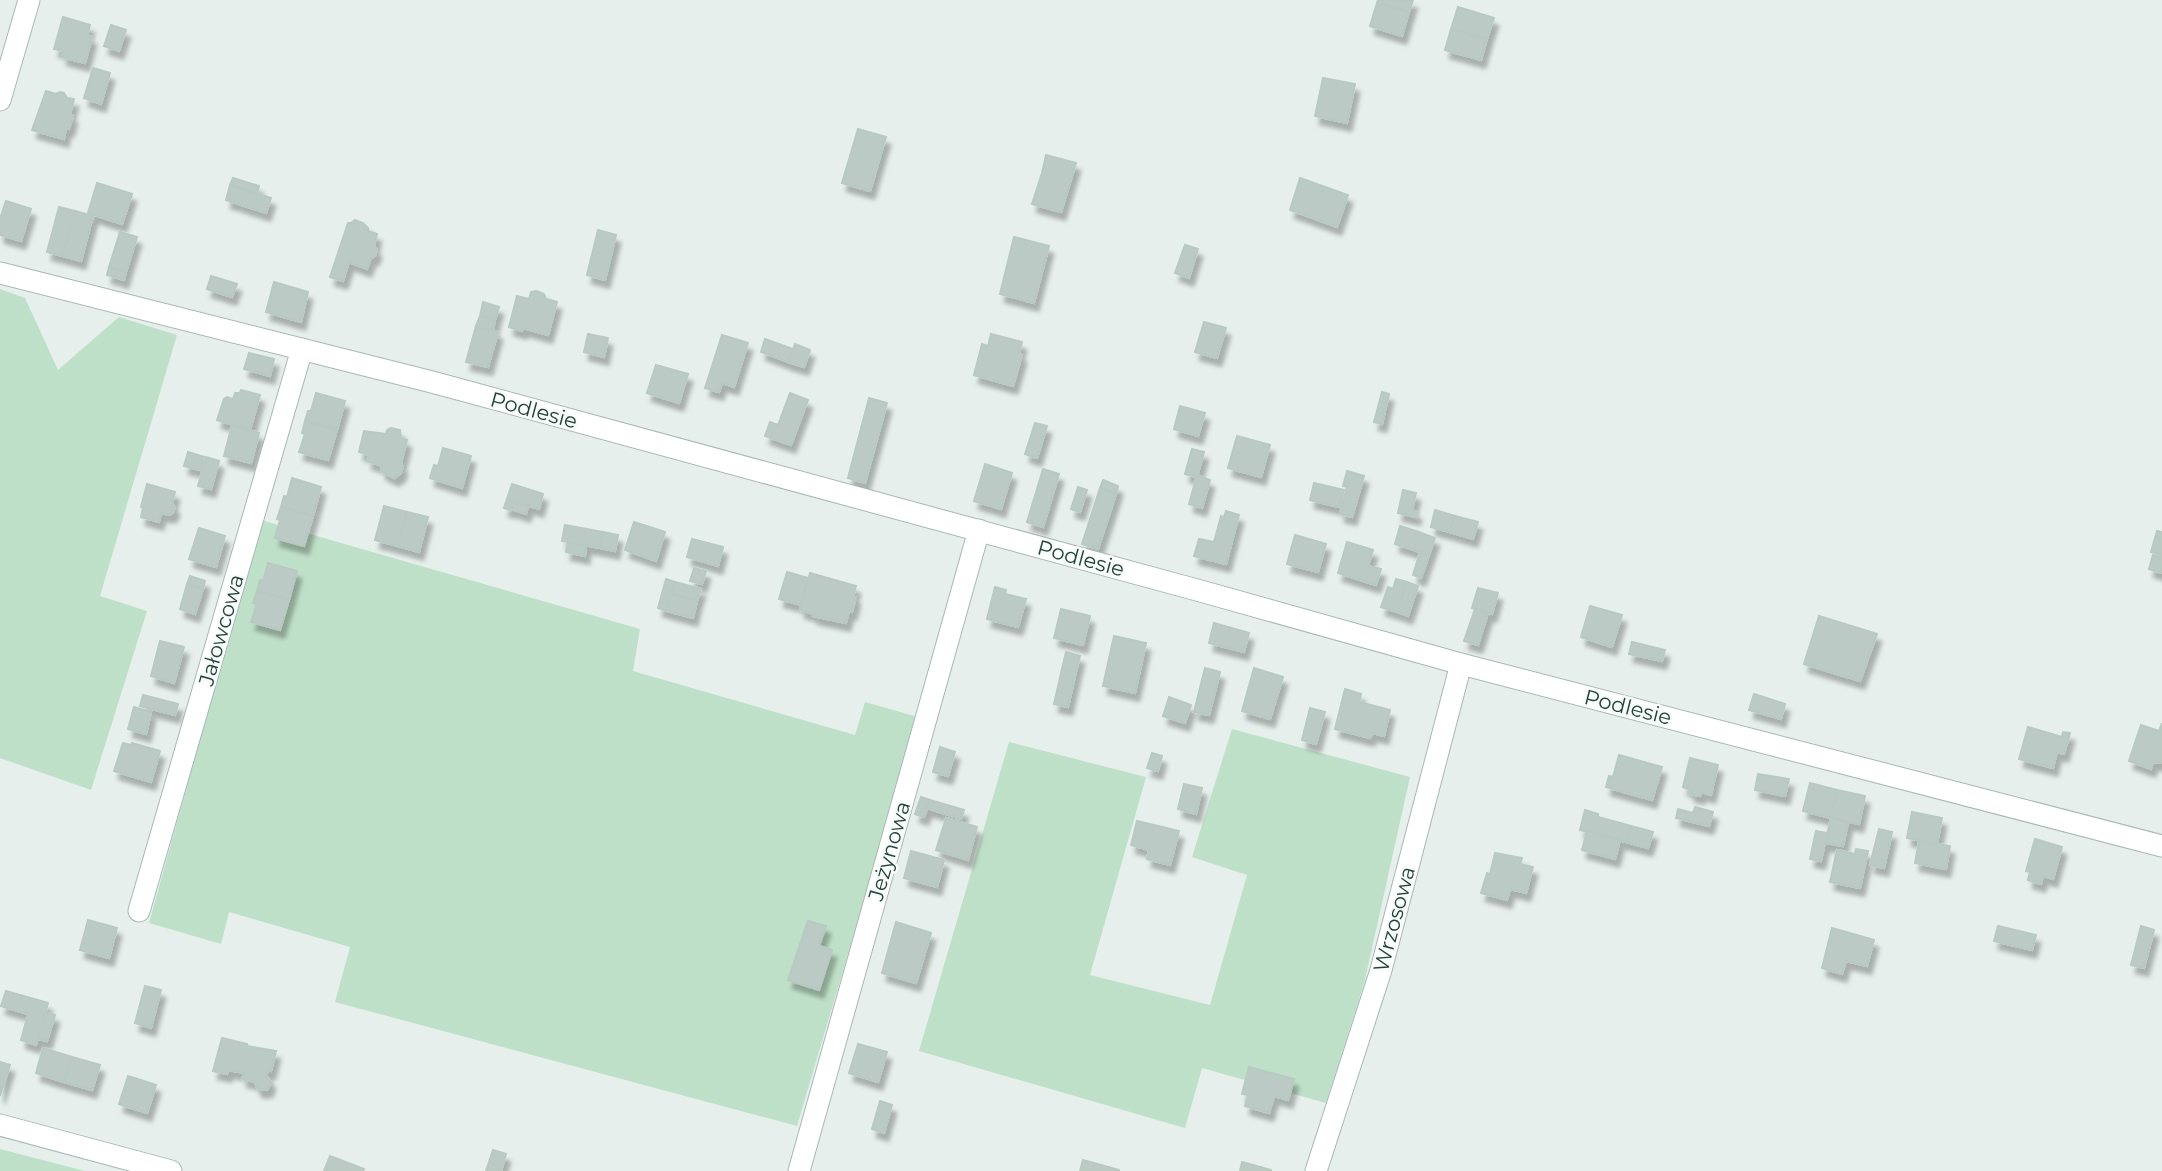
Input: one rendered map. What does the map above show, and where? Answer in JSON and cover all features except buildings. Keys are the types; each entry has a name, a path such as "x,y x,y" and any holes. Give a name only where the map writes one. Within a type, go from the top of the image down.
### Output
{"street":[{"path":"0,100 29,0"},
{"name":"Podlesie","path":"0,273 432,382 1461,664 2162,846"},
{"name":"Jałowcowa","path":"139,911 302,349"},
{"name":"Jeżynowa","path":"799,1171 979,530"},
{"name":"Wrzosowa","path":"1315,1171 1381,970 1461,664"},
{"path":"0,1125 171,1171"}],"green space":[{"path":"0,289 25,298 58,370 119,317 177,335 100,596 147,611 91,790 0,758"},
{"path":"261,520 640,629 633,671 855,735 865,702 918,717 797,1126 335,1002 350,947 229,912 221,944 149,923"},
{"path":"1232,729 1410,777 1364,984 1326,1103 1202,1068 1185,1128 919,1051 1009,742 1146,777 1090,975 1210,1005 1247,875 1192,857"},
{"path":"0,1149 85,1171 0,1171"}]}
